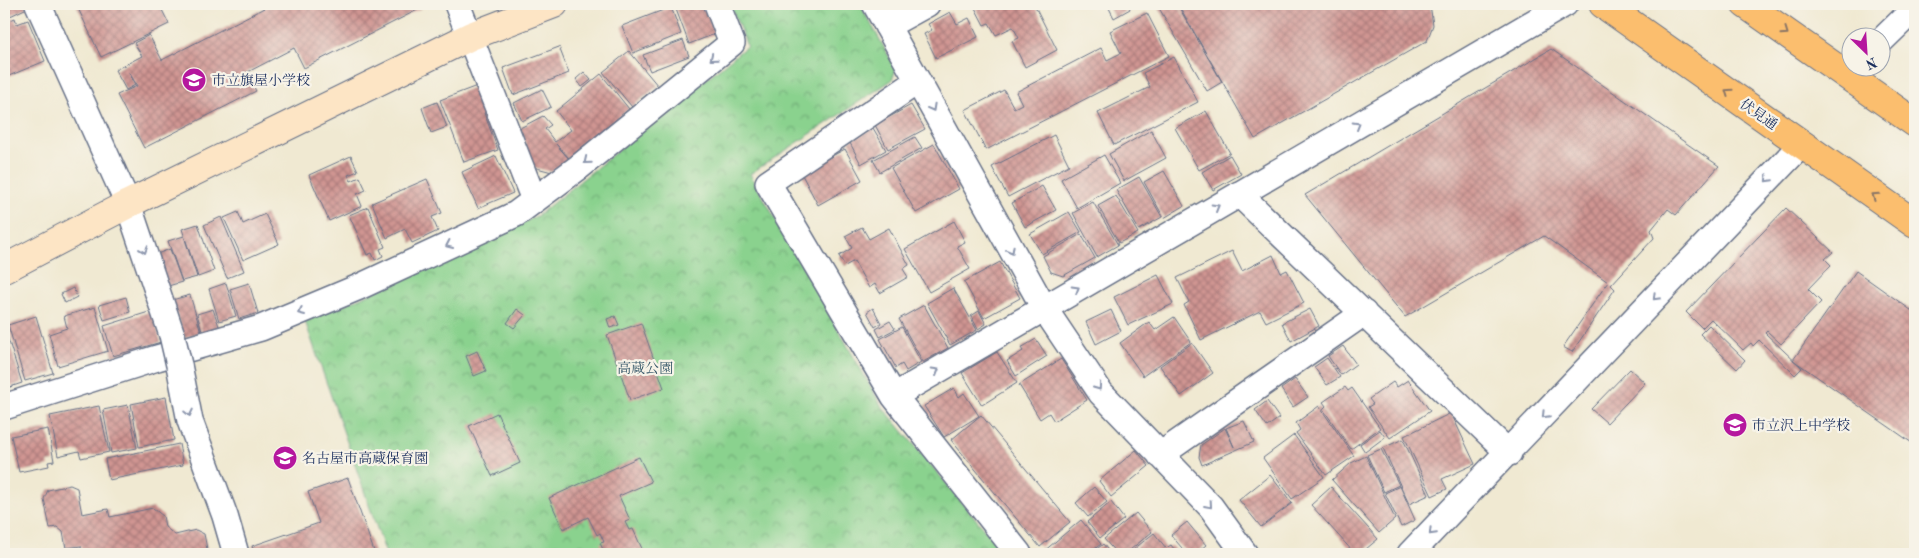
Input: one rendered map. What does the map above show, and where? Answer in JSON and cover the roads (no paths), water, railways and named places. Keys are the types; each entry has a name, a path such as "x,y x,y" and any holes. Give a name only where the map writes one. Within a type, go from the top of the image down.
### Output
{"highway":[{"name":"伏見通","path":"1603,4 1915,224"},
{"path":"1745,4 1842,66"},
{"path":"1858,78 1915,124"}],"street":[{"path":"38,4 128,204 172,335 190,420 225,516 236,554"},
{"path":"458,4 534,200"},
{"path":"4,269 128,204 471,36 554,4"},
{"path":"4,407 157,358 261,328 359,287 516,214 579,167 732,43 716,4"},
{"path":"875,4 1044,308 1101,393 1211,507 1245,554"},
{"path":"887,26 926,4"},
{"path":"894,396 1565,4"},
{"path":"1892,30 1915,8"},
{"path":"918,81 768,183 894,396 1019,554"},
{"path":"1410,554 1509,453 1802,144"},
{"path":"1239,194 1509,453"},
{"path":"1160,455 1364,313"}],"place":[{"name":"市立旗屋小学校","path":"194,80"},
{"name":"市立沢上中学校","path":"1735,425"},
{"name":"名古屋市高蔵保育園","path":"285,458"}],"park label":[{"name":"高蔵公園","path":"645,368"}]}
